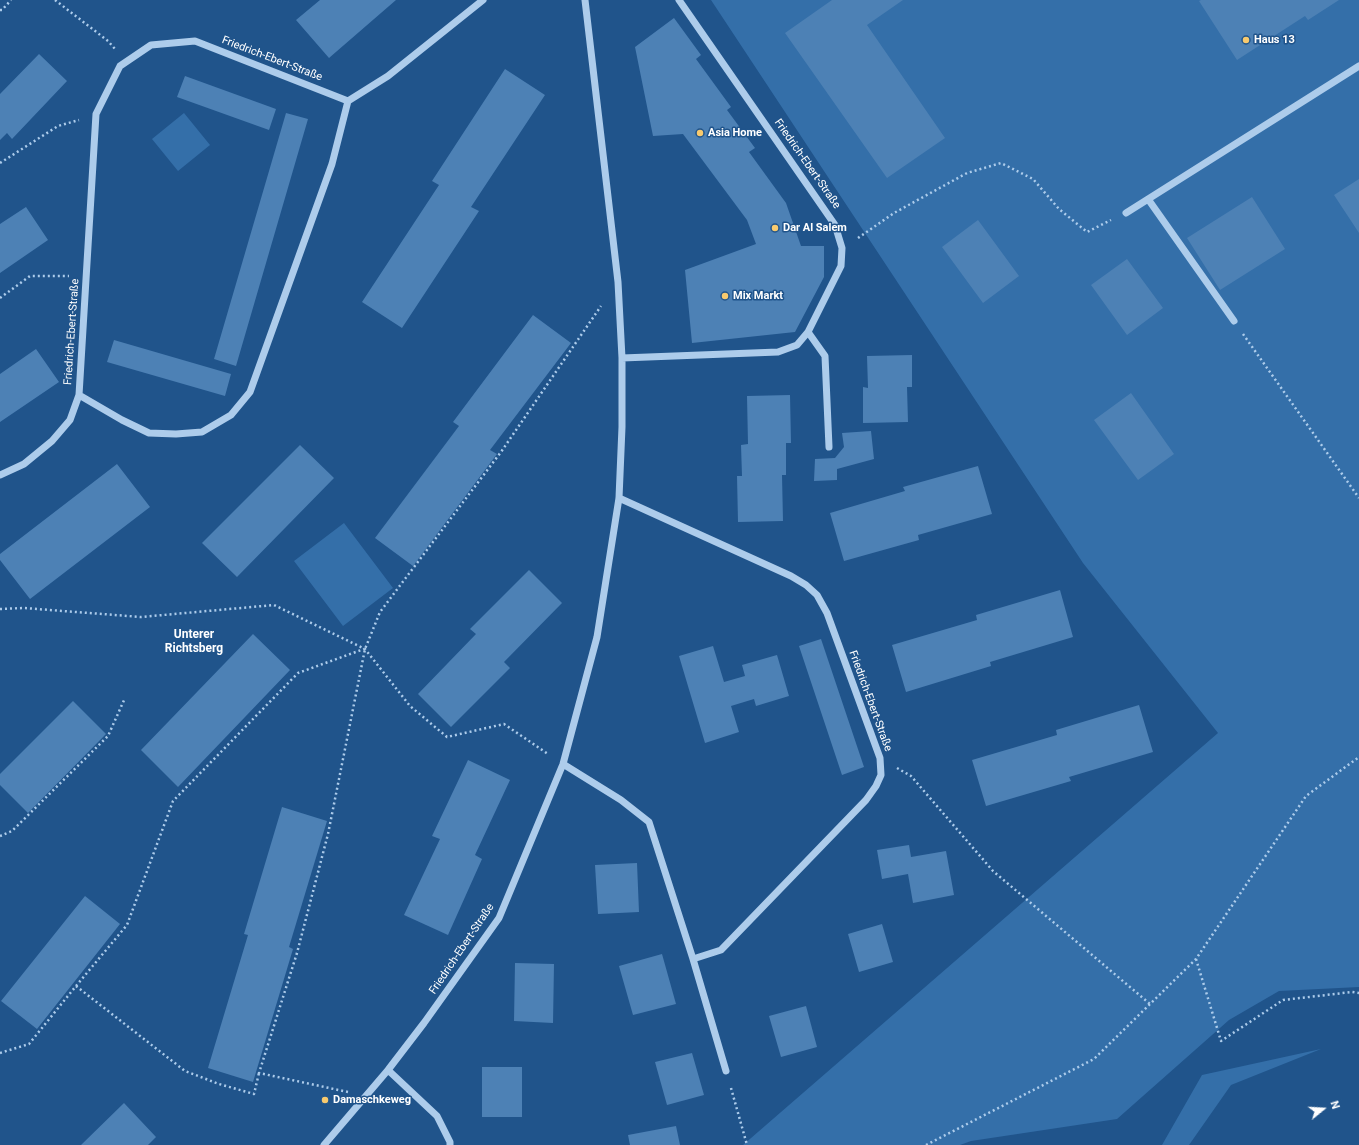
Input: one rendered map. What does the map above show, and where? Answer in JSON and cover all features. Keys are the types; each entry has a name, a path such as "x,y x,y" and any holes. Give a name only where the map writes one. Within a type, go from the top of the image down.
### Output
{"street":[{"path":"348,101 388,76 483,0"},
{"name":"Friedrich-Ebert-Straße","path":"324,1145 388,1070 424,1023 499,918 563,764 597,637 619,498 622,427 622,358 618,282 585,0"},
{"name":"Friedrich-Ebert-Straße","path":"622,358 778,352 797,345 808,332 841,266 842,248 835,225 679,0"},
{"name":"Friedrich-Ebert-Straße","path":"195,41 348,101 332,164 250,392 231,415 202,432 176,434 149,433 122,420 79,395 96,114 120,66 152,45 195,41"},
{"path":"1126,213 1359,66"},
{"path":"1148,199 1234,321"},
{"path":"808,332 824,356 829,448"},
{"path":"0,475 24,464 52,441 70,420 79,395"},
{"name":"Friedrich-Ebert-Straße","path":"619,498 791,576 806,585 817,595 827,613 880,758 881,775 876,786 866,800 721,950 693,959"},
{"path":"563,764 621,800 649,822 693,959 726,1071"},
{"path":"388,1070 437,1116 450,1142 450,1145"}],"path":[{"path":"0,10 2,10 10,0"},
{"path":"55,0 108,41 125,62"},
{"path":"0,162 58,126 96,114"},
{"path":"842,248 894,213 967,173 1001,163 1033,179 1060,209 1087,232 1126,213"},
{"path":"0,298 30,276 87,277"},
{"path":"76,986 185,1071 219,1084 254,1094 298,953 328,834 364,649 380,612 501,452 618,282"},
{"path":"1234,321 1359,498"},
{"path":"0,609 24,608 142,617 274,605 364,649 410,706 447,737 504,724 563,764"},
{"path":"0,1053 29,1044 126,925 173,801 298,673 364,649"},
{"path":"0,836 12,831 108,736 125,698"},
{"path":"926,1145 1094,1059 1196,959 1306,796 1359,757"},
{"path":"880,758 911,776 993,870 1150,1004"},
{"path":"1196,959 1221,1041 1284,1000 1352,992 1359,993"},
{"path":"726,1071 747,1145"},
{"path":"260,1073 366,1095"}],"shaded area":[{"path":"711,0 1359,0 1359,987 1279,991 1229,1020 1117,1119 971,1141 960,1145 743,1145 1218,733 1083,563"},
{"path":"184,113 210,145 178,171 152,139"},
{"path":"344,523 393,588 343,626 294,561"},
{"path":"1321,1049 1231,1085 1189,1145 1162,1145 1202,1075"}],"building":[{"path":"320,0 396,0 329,58 296,20"},
{"path":"832,0 903,0 867,25 945,138 887,178 785,33"},
{"name":"Haus 13","path":"1339,0 1308,20 1305,16 1237,60 1199,1"},
{"path":"674,18 701,55 696,59 731,107 727,110 755,148 749,152 786,203 801,246 824,246 824,277 795,332 692,343 685,270 756,244 747,220 683,134 653,136 635,47"},
{"path":"39,54 67,81 12,139 7,133 0,140 0,94"},
{"path":"505,69 545,95 471,207 479,211 402,328 362,302 439,185 432,181"},
{"path":"185,76 276,109 269,130 177,97"},
{"path":"286,113 308,119 236,366 214,359"},
{"path":"1359,179 1359,233 1334,195"},
{"path":"1252,197 1285,249 1220,290 1187,238"},
{"path":"26,207 48,240 0,273 0,224"},
{"path":"978,220 1019,276 983,303 942,247"},
{"path":"1127,259 1163,308 1127,335 1091,285"},
{"path":"533,315 571,343 490,450 497,454 413,566 375,538 459,426 453,422"},
{"path":"114,340 231,374 225,396 107,362"},
{"path":"36,349 59,382 0,422 0,374"},
{"path":"912,355 912,387 907,387 908,422 863,423 863,387 868,388 867,356"},
{"path":"1131,393 1174,454 1138,480 1094,420"},
{"path":"790,395 791,443 786,443 786,475 782,475 783,521 738,522 737,476 742,476 741,445 748,444 747,396"},
{"path":"871,431 874,459 837,469 837,480 814,481 815,459 835,458 844,447 842,433"},
{"path":"300,445 334,478 237,577 202,543"},
{"path":"117,464 150,507 30,599 0,560 0,554"},
{"path":"978,466 992,514 918,535 919,540 844,561 830,513 905,491 903,487"},
{"path":"529,570 562,603 504,662 510,668 451,727 418,694 476,634 470,629"},
{"path":"1060,590 1073,637 990,662 991,666 906,692 892,645 977,620 976,615"},
{"path":"253,634 290,670 178,787 141,750"},
{"path":"821,639 864,767 842,775 799,646"},
{"path":"713,646 724,682 745,676 742,665 777,655 789,696 756,706 754,699 731,706 739,732 705,743 679,656"},
{"path":"73,701 106,734 28,813 0,785 0,774"},
{"path":"1139,705 1153,752 1069,777 1071,781 986,806 972,760 1057,735 1056,730"},
{"path":"468,760 510,780 475,855 482,859 448,935 404,915 440,839 432,836"},
{"path":"282,807 327,821 289,947 293,949 253,1082 208,1068 248,935 244,934"},
{"path":"909,845 911,857 946,851 954,895 913,903 908,874 882,879 877,850"},
{"path":"637,863 639,912 598,914 595,865"},
{"path":"85,896 120,924 37,1029 1,1001"},
{"path":"882,924 893,962 859,972 848,934"},
{"path":"662,954 676,1004 633,1015 619,966"},
{"path":"515,963 554,964 553,1023 514,1021"},
{"path":"806,1006 817,1047 781,1057 769,1016"},
{"path":"692,1053 704,1095 667,1105 655,1062"},
{"path":"482,1067 522,1067 522,1117 482,1117"},
{"path":"124,1103 156,1137 148,1145 81,1145"},
{"path":"676,1126 680,1145 630,1145 628,1135"}],"place":[{"name":"Haus 13","path":"1246,40"},
{"name":"Asia Home","path":"700,133"},
{"name":"Dar Al Salem","path":"775,228"},
{"name":"Mix Markt","path":"725,296"},
{"name":"Damaschkeweg","path":"325,1100"}],"district":[{"name":"Unterer Richtsberg","path":"194,642"}]}
